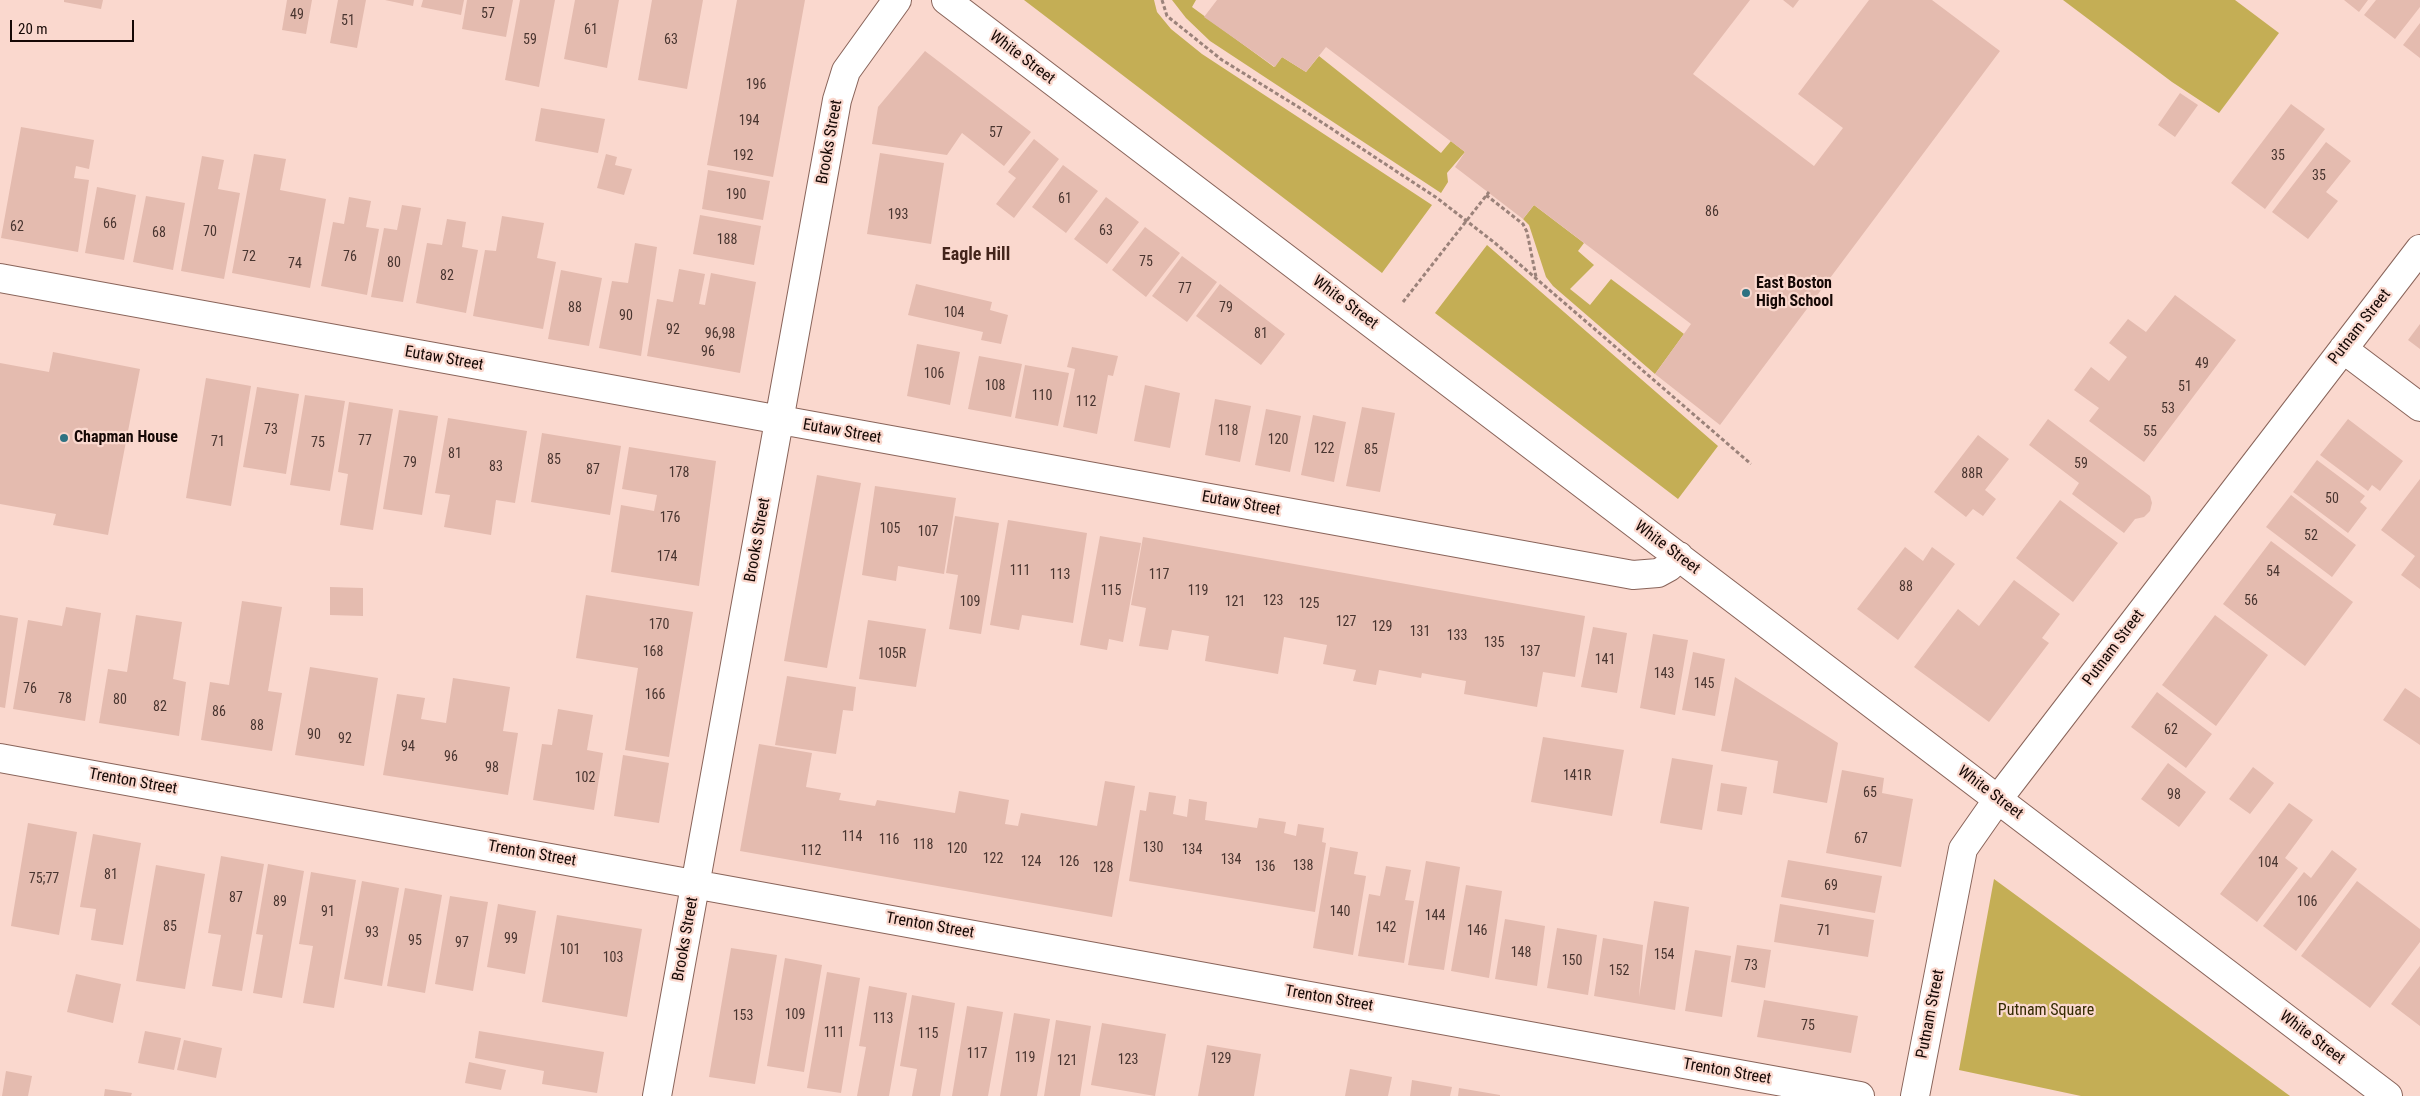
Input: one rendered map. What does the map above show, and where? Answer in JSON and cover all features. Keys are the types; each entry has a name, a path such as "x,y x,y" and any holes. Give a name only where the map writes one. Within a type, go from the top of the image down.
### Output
{"street":[{"name":"Brooks Street","path":"657,1096 840,85 855,56 897,0"},
{"name":"White Street","path":"946,0 2388,1096"},
{"name":"Putnam Street","path":"1915,1096 1962,849 1998,799 2420,249"},
{"name":"Eutaw Street","path":"0,278 1633,575 1658,573 1669,567 1679,556"},
{"path":"2343,349 2420,407"},
{"name":"Trenton Street","path":"0,758 1860,1096"}],"path":[{"path":"1162,0 1168,16 1222,60 1300,108 1437,198 1466,220 1751,464"},
{"path":"1404,301 1487,194 1523,224 1536,278"}],"green space":[{"path":"1024,0 1154,0 1157,12 1171,29 1202,54 1432,205 1382,273"},
{"path":"1172,0 1196,0 1192,7 1274,67 1282,57 1306,72 1319,56 1441,153 1451,141 1465,152 1447,173 1448,182 1441,193 1210,41 1186,18"},
{"path":"2063,0 2235,0 2279,33 2219,113 2172,82"},
{"path":"1534,205 1584,243 1578,251 1594,265 1570,289 1590,305 1611,279 1684,334 1655,374 1553,286 1546,277 1529,225 1523,219"},
{"path":"1487,245 1718,446 1678,499 1435,313"},
{"name":"Putnam Square","path":"1994,879 2290,1096 2081,1096 1959,1070"}],"building":[{"path":"64,0 103,0 101,9 64,2"},
{"path":"287,0 312,0 306,34 282,30"},
{"path":"338,0 366,0 357,48 330,43"},
{"path":"385,0 414,0 413,6"},
{"path":"423,0 464,0 461,15 421,7"},
{"path":"467,0 513,0 506,37 462,29"},
{"path":"520,0 555,0 539,87 505,80"},
{"path":"575,0 619,0 607,68 564,59"},
{"path":"652,0 703,0 687,89 638,80"},
{"path":"737,0 805,0 773,177 707,165"},
{"path":"1217,0 1750,0 1693,74 1814,166 1843,128 1798,94 1869,0 1932,0 2000,51 1720,425 1655,374 1691,324 1534,205 1523,219 1455,167 1465,152 1326,47 1306,72 1282,57 1275,67 1204,17"},
{"path":"1783,0 1799,0 1793,8"},
{"path":"2344,0 2368,0 2359,12"},
{"path":"2376,0 2420,0 2420,7 2395,39 2364,15"},
{"path":"2420,23 2420,58 2403,45"},
{"path":"925,51 1031,132 1004,166 962,133 947,155 872,144 878,107"},
{"path":"2180,93 2198,105 2175,137 2158,125"},
{"path":"2291,104 2325,129 2265,209 2231,183"},
{"path":"541,108 605,119 598,153 535,141"},
{"path":"21,127 94,140 89,169 76,166 74,178 89,180 78,252 1,238"},
{"path":"1034,139 1059,159 1014,218 996,204 1016,178 1008,172"},
{"path":"2326,142 2351,161 2326,192 2338,201 2308,239 2272,212"},
{"path":"880,153 944,163 931,244 867,234"},
{"path":"254,154 286,159 280,190 326,199 310,288 232,273"},
{"path":"606,154 617,157 615,165 632,169 624,195 597,188"},
{"path":"202,156 224,160 218,189 240,193 224,279 181,271"},
{"path":"1063,165 1098,191 1066,233 1032,207"},
{"path":"708,170 770,181 763,220 702,209"},
{"path":"97,187 136,195 124,260 85,253"},
{"path":"146,196 185,203 173,270 133,262"},
{"path":"349,197 371,201 366,227 379,229 367,295 321,286 333,222 344,224"},
{"path":"1106,197 1139,222 1107,264 1074,239"},
{"path":"402,205 421,208 403,302 371,297 384,228 397,230"},
{"path":"700,215 761,226 754,265 693,254"},
{"path":"502,216 544,223 537,258 556,262 543,329 473,316 485,250 496,251"},
{"path":"447,219 466,222 462,247 478,250 466,313 416,303 427,243 442,245"},
{"path":"1145,227 1180,253 1146,297 1112,270"},
{"path":"635,243 657,247 641,356 599,348 612,281 628,283"},
{"path":"1182,256 1217,282 1187,322 1152,296"},
{"path":"679,269 705,274 699,304 705,305 711,273 756,282 740,373 647,356 657,299 673,302"},
{"path":"561,270 602,278 589,346 548,339"},
{"path":"916,284 992,302 990,310 1008,315 1001,344 981,340 983,332 908,315"},
{"path":"1220,284 1285,334 1261,365 1196,316"},
{"path":"2175,295 2236,340 2144,462 2089,421 2099,408 2074,390 2091,367 2109,381 2127,357 2109,343 2128,319 2146,332"},
{"path":"2420,324 2420,349 2408,340"},
{"path":"917,344 960,352 950,405 907,396"},
{"path":"1072,347 1118,356 1113,376 1108,375 1097,434 1063,427 1075,369 1067,367"},
{"name":"Chapman House","path":"53,352 140,369 108,535 53,525 56,514 0,504 0,363 49,372"},
{"path":"979,356 1022,364 1011,417 968,409"},
{"path":"1025,365 1069,373 1058,426 1015,418"},
{"path":"206,378 251,386 231,506 186,498"},
{"path":"1145,385 1180,393 1170,448 1134,441"},
{"path":"257,387 299,394 286,474 243,467"},
{"path":"305,395 345,401 330,491 290,485"},
{"path":"1215,399 1251,406 1240,462 1205,455"},
{"path":"349,402 393,409 373,530 340,525 348,474 338,472"},
{"path":"1362,407 1395,413 1380,492 1346,486"},
{"path":"1266,409 1301,416 1290,472 1255,465"},
{"path":"399,410 438,416 422,515 383,509"},
{"path":"1313,415 1346,422 1334,482 1301,475"},
{"path":"448,418 527,431 515,503 496,500 491,535 444,527 450,495 435,493"},
{"path":"2048,419 2150,496 2152,503 2150,511 2144,517 2135,519 2124,533 2072,494 2079,483 2029,445"},
{"path":"2348,419 2403,461 2380,491 2372,485 2368,491 2320,455"},
{"path":"542,433 621,446 610,515 531,502"},
{"path":"1978,435 2009,459 1985,490 1996,499 1983,516 1973,509 1966,517 1934,492"},
{"path":"629,447 716,461 699,586 611,572 621,505 654,511 657,495 622,489"},
{"path":"2317,460 2365,496 2360,502 2367,508 2348,533 2293,492"},
{"path":"817,475 861,483 827,668 784,661"},
{"path":"2420,479 2420,589 2401,575 2415,556 2381,530"},
{"path":"875,486 956,498 944,574 898,566 896,581 862,575"},
{"path":"2291,495 2356,545 2332,577 2266,527"},
{"path":"2060,500 2118,543 2073,602 2016,558"},
{"path":"955,516 999,523 981,634 949,629 958,575 946,573"},
{"path":"1008,520 1087,533 1073,623 1022,615 1019,630 990,625"},
{"path":"1100,536 1141,543 1123,642 1109,639 1107,650 1080,645"},
{"path":"1143,537 1585,616 1575,677 1543,672 1537,707 1464,694 1466,681 1422,673 1421,678 1379,670 1376,685 1353,681 1356,670 1323,664 1327,645 1284,637 1278,674 1205,661 1209,636 1172,630 1168,650 1139,646 1146,608 1131,605"},
{"path":"2271,541 2353,602 2305,666 2223,604"},
{"path":"1905,547 1923,561 1932,547 1955,564 1898,640 1857,609"},
{"path":"2014,580 2060,614 2042,638 2049,643 1989,722 1914,667 1958,609 1979,626"},
{"path":"330,587 363,588 363,616 330,615"},
{"path":"586,595 693,612 669,757 625,750 638,668 576,658"},
{"path":"242,601 282,607 268,691 282,693 272,751 201,740 210,682 229,685"},
{"path":"66,607 101,613 85,721 13,709 28,620 62,626"},
{"path":"0,615 18,618 5,708 0,707"},
{"path":"136,615 182,622 173,679 186,682 179,736 99,723 108,669 127,672"},
{"path":"2215,615 2268,655 2216,726 2162,685"},
{"path":"868,620 926,629 916,687 859,679"},
{"path":"1593,627 1627,633 1617,693 1581,687"},
{"path":"1653,634 1688,640 1675,715 1640,708"},
{"path":"1693,652 1725,659 1715,716 1682,710"},
{"path":"310,667 378,678 364,766 295,755"},
{"path":"787,676 856,687 853,711 843,710 836,754 775,745"},
{"path":"1735,677 1838,743 1827,803 1773,793 1778,761 1721,751"},
{"path":"453,678 510,687 503,731 518,733 508,795 383,775 397,694 425,698 421,719 446,723"},
{"path":"2405,688 2420,698 2420,745 2383,720"},
{"path":"2157,692 2212,734 2186,768 2131,727"},
{"path":"558,709 593,715 587,750 603,753 594,810 533,800 542,744 552,745"},
{"path":"1543,737 1624,750 1612,816 1531,802"},
{"path":"759,744 812,753 806,787 841,793 839,800 875,806 877,800 955,813 959,791 1009,800 1005,824 1018,826 1021,813 1097,826 1105,781 1135,786 1112,917 740,851"},
{"path":"623,755 669,763 659,823 614,816"},
{"path":"1672,758 1713,765 1702,830 1660,823"},
{"path":"2168,763 2206,792 2179,827 2141,799"},
{"path":"2253,767 2274,783 2250,814 2229,799"},
{"path":"1842,770 1884,778 1882,793 1913,799 1901,867 1826,853"},
{"path":"1721,783 1747,787 1742,815 1717,811"},
{"path":"1149,792 1176,796 1173,814 1187,817 1189,799 1207,802 1205,820 1257,828 1259,818 1286,822 1284,833 1296,836 1298,824 1324,828 1322,842 1326,843 1315,912 1129,881 1140,810 1146,811"},
{"path":"2289,803 2313,820 2285,858 2298,868 2257,922 2220,894"},
{"path":"28,823 77,832 59,935 11,926"},
{"path":"93,834 141,843 123,945 91,940 96,909 80,907"},
{"path":"1330,847 1358,852 1354,874 1366,876 1353,955 1313,948"},
{"path":"2332,850 2357,869 2296,951 2263,926 2304,872 2311,878"},
{"path":"221,856 264,864 242,991 212,986 221,935 208,933"},
{"path":"1788,860 1882,876 1875,913 1781,897"},
{"path":"1426,861 1460,867 1444,970 1408,965"},
{"path":"268,864 304,871 282,998 253,993 263,935 256,934"},
{"path":"156,865 205,874 185,989 136,981"},
{"path":"1386,866 1411,870 1405,900 1414,901 1404,963 1358,956 1369,894 1380,896"},
{"path":"311,872 356,880 334,1008 303,1003 313,946 299,944"},
{"path":"362,881 399,888 382,986 344,979"},
{"path":"2357,881 2420,929 2420,942 2370,1008 2301,956"},
{"path":"1466,885 1502,891 1489,978 1451,971"},
{"path":"405,888 442,895 425,993 387,986"},
{"path":"450,896 488,902 473,991 435,984"},
{"path":"1654,901 1689,907 1675,1010 1594,996 1603,938 1643,945 1639,997"},
{"path":"498,904 536,911 525,974 487,967"},
{"path":"1780,904 1874,920 1868,957 1774,942"},
{"path":"557,915 642,929 627,1017 542,1002"},
{"path":"1505,919 1545,926 1537,986 1495,979"},
{"path":"1557,928 1597,935 1588,995 1547,988"},
{"path":"1737,945 1771,950 1765,988 1731,982"},
{"path":"731,948 777,955 755,1084 709,1077"},
{"path":"1695,950 1731,956 1722,1017 1685,1011"},
{"path":"785,958 822,965 804,1072 767,1066"},
{"path":"2420,966 2420,1026 2391,1004"},
{"path":"827,972 860,978 841,1093 807,1088"},
{"path":"76,974 121,984 113,1023 67,1012"},
{"path":"869,986 907,993 889,1096 857,1096 866,1047 859,1046"},
{"path":"912,995 955,1003 940,1096 912,1096 917,1069 900,1066"},
{"path":"1764,1000 1858,1016 1851,1053 1757,1037"},
{"path":"967,1006 1003,1012 988,1096 952,1096"},
{"path":"1014,1013 1050,1019 1037,1096 1000,1096"},
{"path":"1056,1020 1091,1026 1080,1096 1044,1096"},
{"path":"1102,1023 1166,1034 1155,1096 1091,1085"},
{"path":"145,1031 181,1038 174,1070 138,1063"},
{"path":"479,1031 604,1052 597,1093 542,1084 544,1071 475,1058"},
{"path":"184,1040 222,1048 216,1078 177,1070"},
{"path":"1207,1045 1261,1054 1254,1096 1198,1096"},
{"path":"469,1062 506,1070 501,1090 465,1083"},
{"path":"1350,1069 1392,1077 1388,1096 1345,1096"},
{"path":"6,1071 32,1076 28,1096 2,1096"},
{"path":"1412,1080 1452,1087 1450,1096 1410,1096"},
{"path":"1459,1088 1500,1095 1500,1096 1458,1096"},
{"path":"105,1089 132,1093 131,1096 104,1096"}],"place":[{"name":"East Boston High School","path":"1746,293"},
{"name":"Chapman House","path":"64,438"}],"district":[{"name":"Eagle Hill","path":"976,255"}]}
